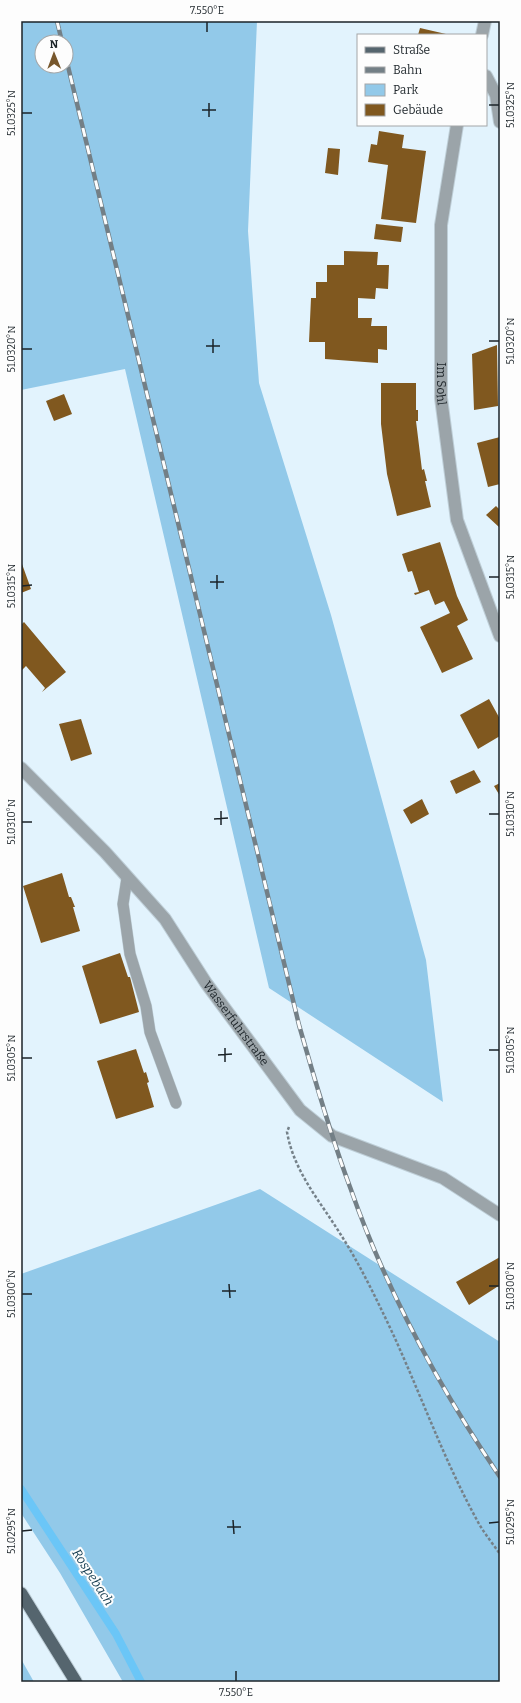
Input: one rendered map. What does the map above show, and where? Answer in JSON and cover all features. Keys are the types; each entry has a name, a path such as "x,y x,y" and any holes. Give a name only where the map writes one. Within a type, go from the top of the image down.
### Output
{"main road":[{"path":"21,1593 76,1682"}],"street":[{"path":"482,34 485,21"},
{"path":"487,78 496,95 500,122"},
{"name":"Im Sohl","path":"457,126 441,225 441,398 457,520 500,636"},
{"name":"Wasserfuhrstraße","path":"21,768 105,852 165,919 206,983 300,1110 332,1136 444,1178 500,1215"}],"lane":[{"path":"128,878 123,904 130,954 146,1006 150,1032 176,1103"}],"path":[{"path":"300,1110 286,1132 290,1150 301,1174 342,1236 384,1315 415,1384 441,1450 478,1523 500,1554"}],"green space":[{"path":"21,21 257,21 248,231 259,383 331,615 426,960 443,1102 269,988 125,369 21,390"},
{"path":"260,1189 500,1342 500,1682 123,1682 60,1573 21,1513 21,1274"},
{"path":"21,1659 34,1682 21,1682"}],"building":[{"path":"420,28 446,34 418,34"},
{"path":"379,131 404,135 402,148 426,151 416,223 381,219 388,165 368,162 371,144 377,145"},
{"path":"328,148 340,149 338,175 325,173"},
{"path":"376,224 403,227 401,242 374,239"},
{"path":"344,251 378,252 377,265 389,265 388,289 376,288 375,299 358,298 358,318 372,318 371,326 387,326 387,350 378,349 378,363 325,359 325,342 309,342 311,298 316,298 316,282 327,282 327,265 344,265"},
{"path":"497,345 498,406 474,410 472,354"},
{"path":"381,383 416,383 416,410 418,410 418,421 416,421 422,470 424,469 427,481 425,481 431,507 397,516 387,474 381,424"},
{"path":"64,394 72,414 54,421 46,401"},
{"path":"500,437 500,484 488,487 477,443"},
{"path":"496,506 500,510 500,528 486,515"},
{"path":"440,542 457,596 468,620 457,626 473,659 442,673 420,627 450,613 444,601 435,605 429,590 415,595 414,593 419,592 412,571 408,572 402,554"},
{"path":"22,564 31,589 21,593 21,565"},
{"path":"24,622 66,672 42,692 45,688 26,666 21,671 21,625"},
{"path":"489,699 500,719 500,736 478,749 460,715"},
{"path":"81,719 92,754 71,761 59,724"},
{"path":"474,770 481,782 456,794 450,781"},
{"path":"500,783 500,796 494,786"},
{"path":"422,799 429,814 411,824 403,810"},
{"path":"62,873 69,897 71,897 75,907 73,907 80,931 41,943 23,886"},
{"path":"120,953 128,977 130,977 139,1012 100,1024 82,966"},
{"path":"136,1049 144,1073 146,1072 149,1082 147,1083 154,1107 116,1119 97,1061"},
{"path":"500,1257 500,1285 469,1305 456,1282"}],"waterway":[{"name":"Rospebach","path":"21,1489 116,1634 141,1682"}],"railway":[{"path":"57,21 60,34"},
{"path":"70,74 299,1025 323,1107 364,1225 397,1300 435,1373 500,1477"}]}
